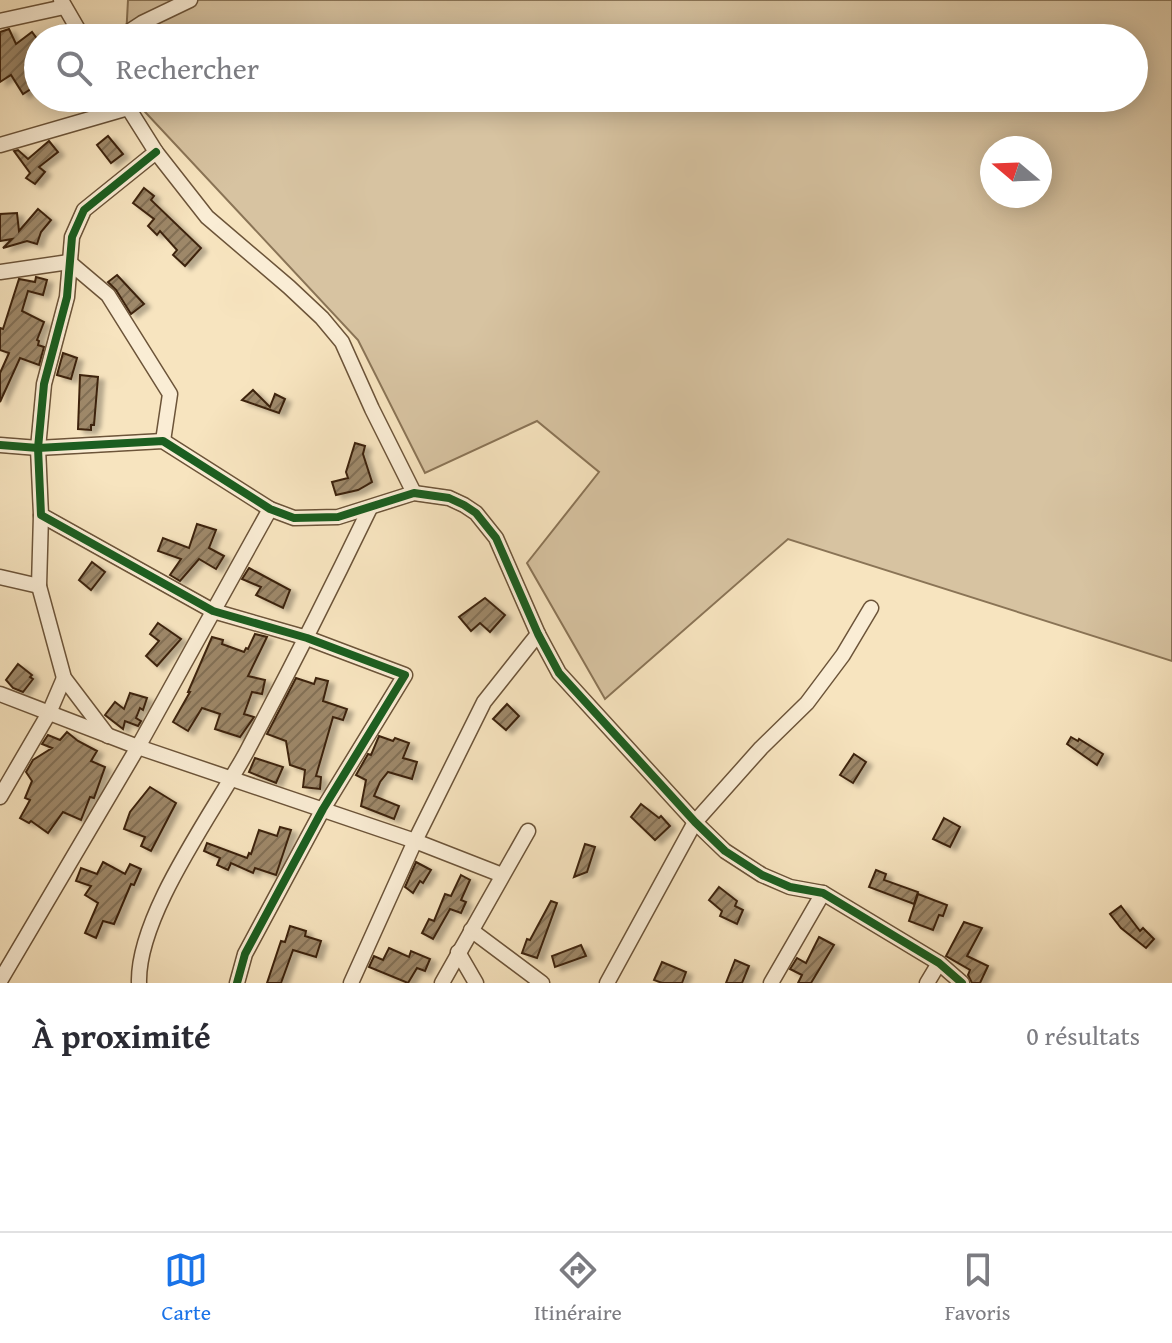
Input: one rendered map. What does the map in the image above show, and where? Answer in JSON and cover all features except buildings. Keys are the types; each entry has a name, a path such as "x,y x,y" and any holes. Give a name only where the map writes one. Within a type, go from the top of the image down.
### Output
{"street":[{"path":"140,24 190,0"},
{"path":"0,21 62,3 75,24"},
{"path":"0,145 98,112"},
{"path":"131,112 156,152 207,217 289,287 342,342 414,493"},
{"path":"108,736 64,678 39,586 41,515 38,448 44,384 67,297 72,237 84,210 156,152"},
{"path":"0,272 69,262 108,295 170,394 163,441"},
{"path":"0,445 38,448 163,441 270,509 294,518 338,517 414,493 449,498 476,513 496,538 538,634 559,673 695,822 725,851 762,875 790,887 823,893 939,963 962,983"},
{"path":"139,983 149,928 162,900 307,638 370,508"},
{"path":"0,981 138,747 270,509"},
{"path":"41,515 213,611 307,638 405,675 323,809 245,954 237,983"},
{"path":"0,577 39,586"},
{"path":"607,983 695,822 761,748 807,703 843,655 871,608"},
{"path":"351,983 415,841 484,702 538,634"},
{"path":"0,797 49,713 64,678"},
{"path":"0,694 138,747 415,841 502,875"},
{"path":"442,983 528,831"},
{"path":"771,983 823,893"},
{"path":"471,930 542,983"},
{"path":"458,952 476,983"},
{"path":"927,983 939,963"}],"shaded area":[{"path":"128,0 1172,0 1172,661 788,539 605,699 527,563 599,472 537,421 425,473 358,340 145,112 1148,112 1148,24 127,24"}],"cycle path":[{"path":"156,152 84,210 72,237 67,297 44,384 38,448 41,515 213,611 307,638 405,675 323,809 245,954 237,983"},
{"path":"0,445 38,448 163,441 270,509 294,518 338,517 414,493 449,498 464,505 476,513 496,538 538,634 559,673 725,851 762,875 790,887 823,893 939,963 962,983"}]}
